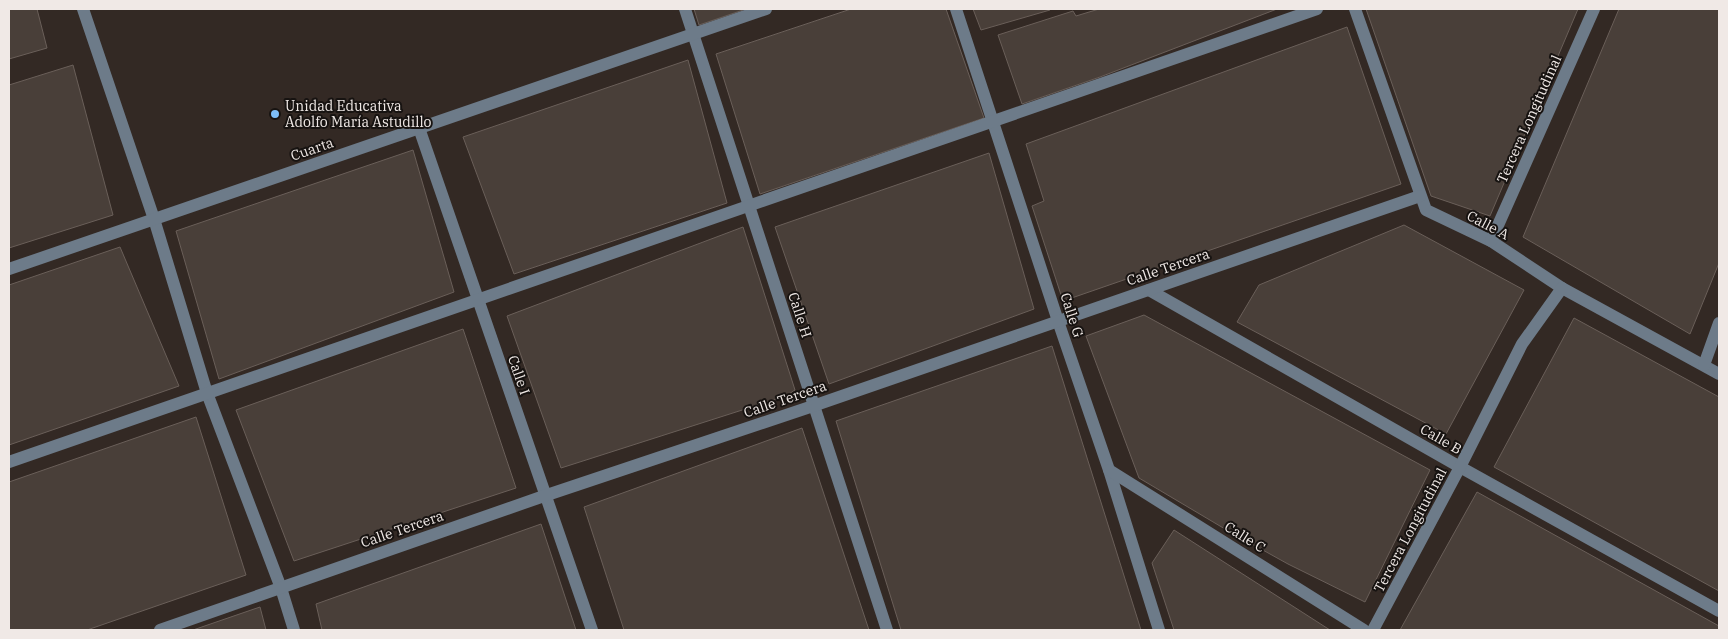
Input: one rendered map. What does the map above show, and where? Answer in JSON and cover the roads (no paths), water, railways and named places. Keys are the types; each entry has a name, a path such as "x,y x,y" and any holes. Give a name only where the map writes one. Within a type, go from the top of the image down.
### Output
{"street":[{"path":"83,9 154,219 207,393 281,588 294,630"},
{"name":"Calle H","path":"685,9 887,630"},
{"name":"Cuarta","path":"9,269 766,9"},
{"name":"Calle G","path":"956,9 1109,470 1159,630"},
{"path":"9,462 1317,9"},
{"name":"Calle A","path":"1355,9 1426,210 1491,241 1562,288 1719,374"},
{"name":"Tercera Longitudinal","path":"1491,241 1594,9"},
{"name":"Calle I","path":"419,128 544,496 592,630"},
{"name":"Calle Tercera","path":"160,630 544,496 813,406 1420,196"},
{"name":"Tercera Longitudinal","path":"1373,630 1460,467 1522,344 1562,288"},
{"name":"Calle B","path":"1149,290 1460,467 1719,611"},
{"path":"1704,366 1719,323"},
{"name":"Calle C","path":"1109,470 1364,630"}],"place":[{"name":"Unidad Educativa Adolfo María Astudillo","path":"275,114"}]}
